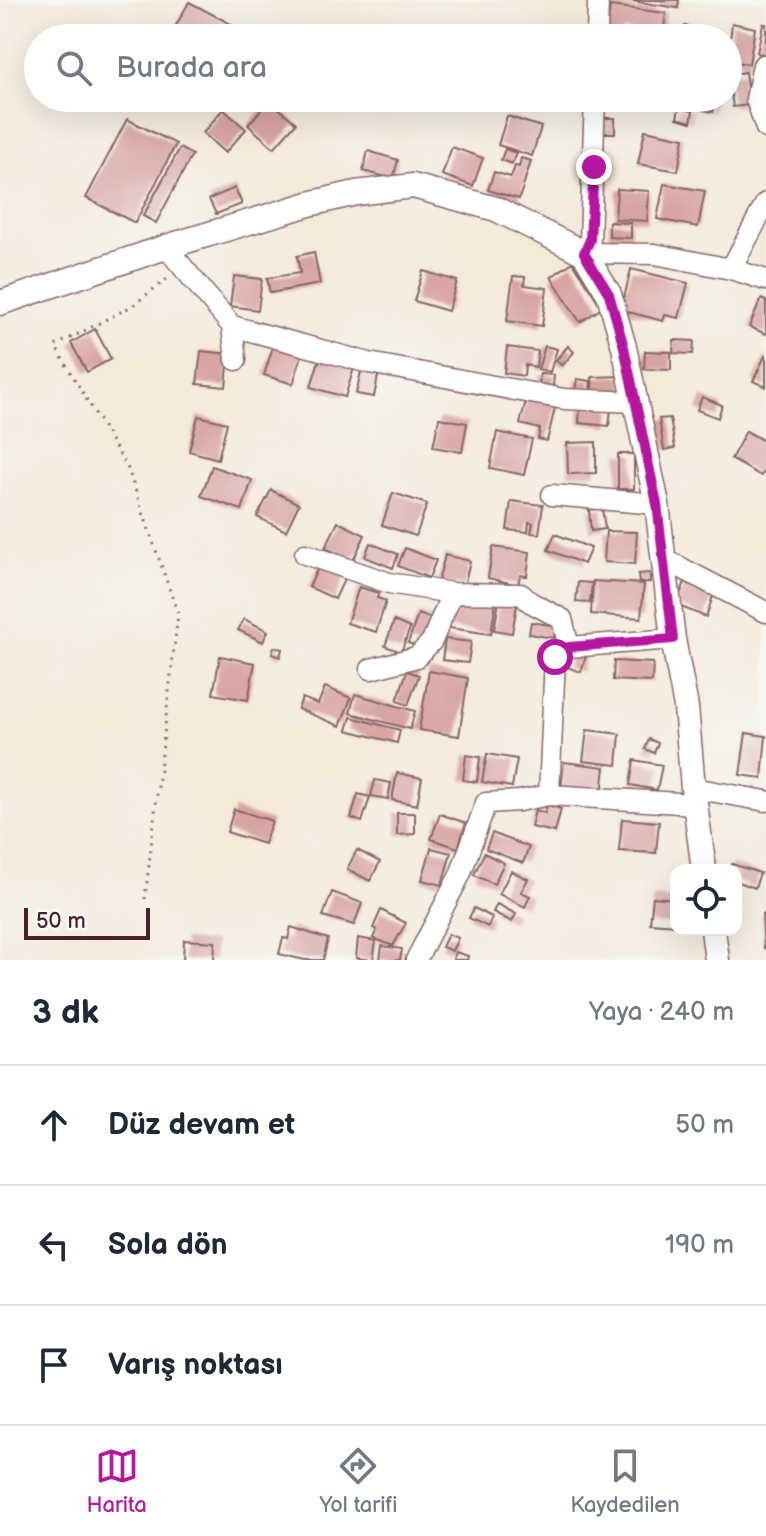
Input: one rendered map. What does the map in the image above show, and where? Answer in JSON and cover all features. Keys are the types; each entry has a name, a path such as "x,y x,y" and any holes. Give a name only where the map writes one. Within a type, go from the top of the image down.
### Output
{"street":[{"path":"597,24 598,0"},
{"path":"763,65 756,99 766,128"},
{"path":"584,253 590,240 595,112"},
{"path":"0,303 166,247 309,204 356,193 413,186 496,209 584,253 655,254 731,269 766,280"},
{"path":"731,269 766,203"},
{"path":"166,247 232,326 236,360"},
{"path":"584,253 609,294 657,504 673,639 686,707 703,864"},
{"path":"232,326 369,363 564,399 636,402"},
{"path":"552,495 657,504"},
{"path":"305,554 389,583 452,593 521,594 562,619 569,647"},
{"path":"662,558 766,612"},
{"path":"371,669 417,657 432,641 452,593"},
{"path":"549,795 555,657 569,647 673,639"},
{"path":"416,960 460,875 486,803 549,795 694,796 766,801"},
{"path":"714,936 717,960"}],"path":[{"path":"145,899 178,614 128,469 55,346 132,306 183,267"}],"building":[{"path":"625,0 679,0 678,8"},
{"path":"189,2 231,24 177,24"},
{"path":"610,6 666,13 664,24 608,24"},
{"path":"763,24 766,24 766,55 757,53"},
{"path":"742,25 755,28 749,64 742,63"},
{"path":"745,72 750,105 742,106 742,73"},
{"path":"220,112 226,112 246,129 225,153 203,133"},
{"path":"259,112 283,112 296,123 274,148 248,125"},
{"path":"678,112 693,112 691,122 677,118"},
{"path":"507,116 541,127 532,156 498,145"},
{"path":"602,118 615,118 615,133 602,133"},
{"path":"127,119 176,144 135,223 86,198"},
{"path":"645,130 684,138 678,171 638,164"},
{"path":"452,147 483,158 473,186 442,175"},
{"path":"180,148 192,155 156,223 143,216"},
{"path":"505,149 516,153 512,164 501,160"},
{"path":"368,151 398,160 393,179 363,171"},
{"path":"521,158 531,161 519,199 488,190 494,172 511,177 515,166 519,167"},
{"path":"664,184 705,191 698,227 657,219"},
{"path":"235,188 242,204 216,214 209,199"},
{"path":"617,189 649,191 647,221 615,219"},
{"path":"609,222 631,223 631,238 609,237"},
{"path":"314,252 320,284 270,293 267,278 300,273 297,256"},
{"path":"573,262 602,308 580,322 551,277"},
{"path":"631,269 688,283 679,318 665,315 663,321 621,310"},
{"path":"423,271 457,281 448,311 414,301"},
{"path":"234,276 262,279 258,310 230,306"},
{"path":"513,276 525,277 524,285 547,288 542,326 507,321"},
{"path":"761,299 766,301 766,334 749,327"},
{"path":"95,329 111,359 87,372 71,343"},
{"path":"674,340 694,341 693,354 673,353"},
{"path":"274,343 303,352 293,384 264,375"},
{"path":"545,346 557,349 550,372 538,369"},
{"path":"568,346 574,352 562,366 556,360"},
{"path":"507,347 538,351 536,367 525,365 524,376 504,373"},
{"path":"201,351 229,354 226,387 197,384"},
{"path":"645,351 671,352 671,370 644,369"},
{"path":"766,354 766,387 753,381"},
{"path":"320,357 354,368 345,397 311,387"},
{"path":"362,367 379,371 374,397 356,394"},
{"path":"540,374 554,375 553,386 539,384"},
{"path":"623,376 624,393 593,394 592,377"},
{"path":"577,379 591,381 590,393 575,392"},
{"path":"527,397 556,404 547,441 538,439 540,429 520,424"},
{"path":"702,397 722,405 718,418 697,410"},
{"path":"580,406 611,409 609,426 579,423"},
{"path":"198,416 227,423 218,459 189,451"},
{"path":"439,418 467,423 462,452 433,447"},
{"path":"670,418 675,448 664,450 659,419"},
{"path":"746,431 766,442 766,467 761,476 731,459"},
{"path":"497,432 532,439 524,475 490,468"},
{"path":"596,442 596,473 568,474 567,443"},
{"path":"618,454 634,454 634,489 618,489"},
{"path":"212,466 252,480 242,510 201,496"},
{"path":"271,490 299,504 286,531 257,517"},
{"path":"393,493 427,504 416,536 382,525"},
{"path":"511,501 543,505 539,534 531,533 533,523 529,522 528,532 507,530"},
{"path":"602,508 605,529 591,531 589,510"},
{"path":"338,522 365,535 353,561 325,548"},
{"path":"606,531 637,532 635,564 604,562"},
{"path":"555,534 591,548 584,564 548,550"},
{"path":"370,543 398,554 393,568 365,557"},
{"path":"493,547 530,552 527,576 520,575 518,585 488,578"},
{"path":"405,548 436,560 429,578 398,566"},
{"path":"445,555 470,561 464,586 438,581"},
{"path":"321,561 347,573 335,599 309,587"},
{"path":"650,573 650,582 639,583 638,574"},
{"path":"593,581 644,584 641,618 591,614"},
{"path":"578,582 592,583 590,603 576,602"},
{"path":"685,582 714,593 706,617 676,605"},
{"path":"359,587 379,593 377,598 386,601 376,632 347,623"},
{"path":"500,595 518,599 512,633 494,630"},
{"path":"454,596 496,602 491,634 449,628"},
{"path":"418,614 433,619 423,648 408,643"},
{"path":"244,619 268,631 263,642 238,630"},
{"path":"394,621 410,628 401,652 385,646"},
{"path":"531,622 556,626 554,638 529,634"},
{"path":"445,639 471,642 468,663 442,660"},
{"path":"274,647 282,649 280,657 272,654"},
{"path":"573,651 586,656 581,672 567,667"},
{"path":"220,656 255,663 248,700 213,694"},
{"path":"614,661 653,663 652,682 613,680"},
{"path":"407,671 419,675 408,705 397,701"},
{"path":"429,671 468,678 459,736 419,730"},
{"path":"325,687 351,698 340,726 298,709 302,698 318,704"},
{"path":"355,694 415,711 410,729 350,713"},
{"path":"351,717 400,730 397,743 347,730"},
{"path":"587,730 620,734 617,765 583,761"},
{"path":"746,733 766,736 762,778 740,775"},
{"path":"649,739 658,743 654,753 645,749"},
{"path":"487,754 517,759 512,787 482,782"},
{"path":"466,755 480,757 477,782 463,780"},
{"path":"634,760 662,765 657,790 630,785"},
{"path":"564,762 605,767 602,794 561,789"},
{"path":"397,773 422,778 417,805 392,800"},
{"path":"375,780 391,783 388,799 371,796"},
{"path":"358,794 370,797 362,822 351,818"},
{"path":"547,805 561,809 555,832 531,827 535,810 545,813"},
{"path":"234,809 272,821 264,844 227,832"},
{"path":"397,813 415,813 415,834 397,835"},
{"path":"440,814 466,823 458,848 431,839"},
{"path":"622,819 659,822 656,853 619,851"},
{"path":"492,833 529,847 523,863 486,849"},
{"path":"431,848 451,853 442,885 422,880"},
{"path":"357,850 380,862 370,881 347,869"},
{"path":"484,853 504,863 494,884 474,875"},
{"path":"742,867 760,873 755,888 742,883"},
{"path":"511,871 528,879 521,892 530,896 525,907 499,894"},
{"path":"332,892 362,903 354,925 323,916"},
{"path":"653,897 670,898 670,925 650,923"},
{"path":"497,904 516,914 512,922 493,912"},
{"path":"474,908 492,917 488,927 469,918"},
{"path":"381,910 406,923 393,946 373,938 377,930 373,928"},
{"path":"762,914 766,914 766,948 764,948"},
{"path":"291,927 328,939 323,960 305,960 279,954 283,938 288,939"},
{"path":"448,934 458,938 452,951 442,947"},
{"path":"358,938 376,941 373,960 356,958"},
{"path":"184,940 215,942 214,960 183,960"},
{"path":"382,946 402,949 400,960 380,960"},
{"path":"455,952 468,956 467,960 453,960"}],"route":[{"path":"555,657 569,647 673,639 657,504 624,347 609,294 584,253 590,240 594,167"}]}
